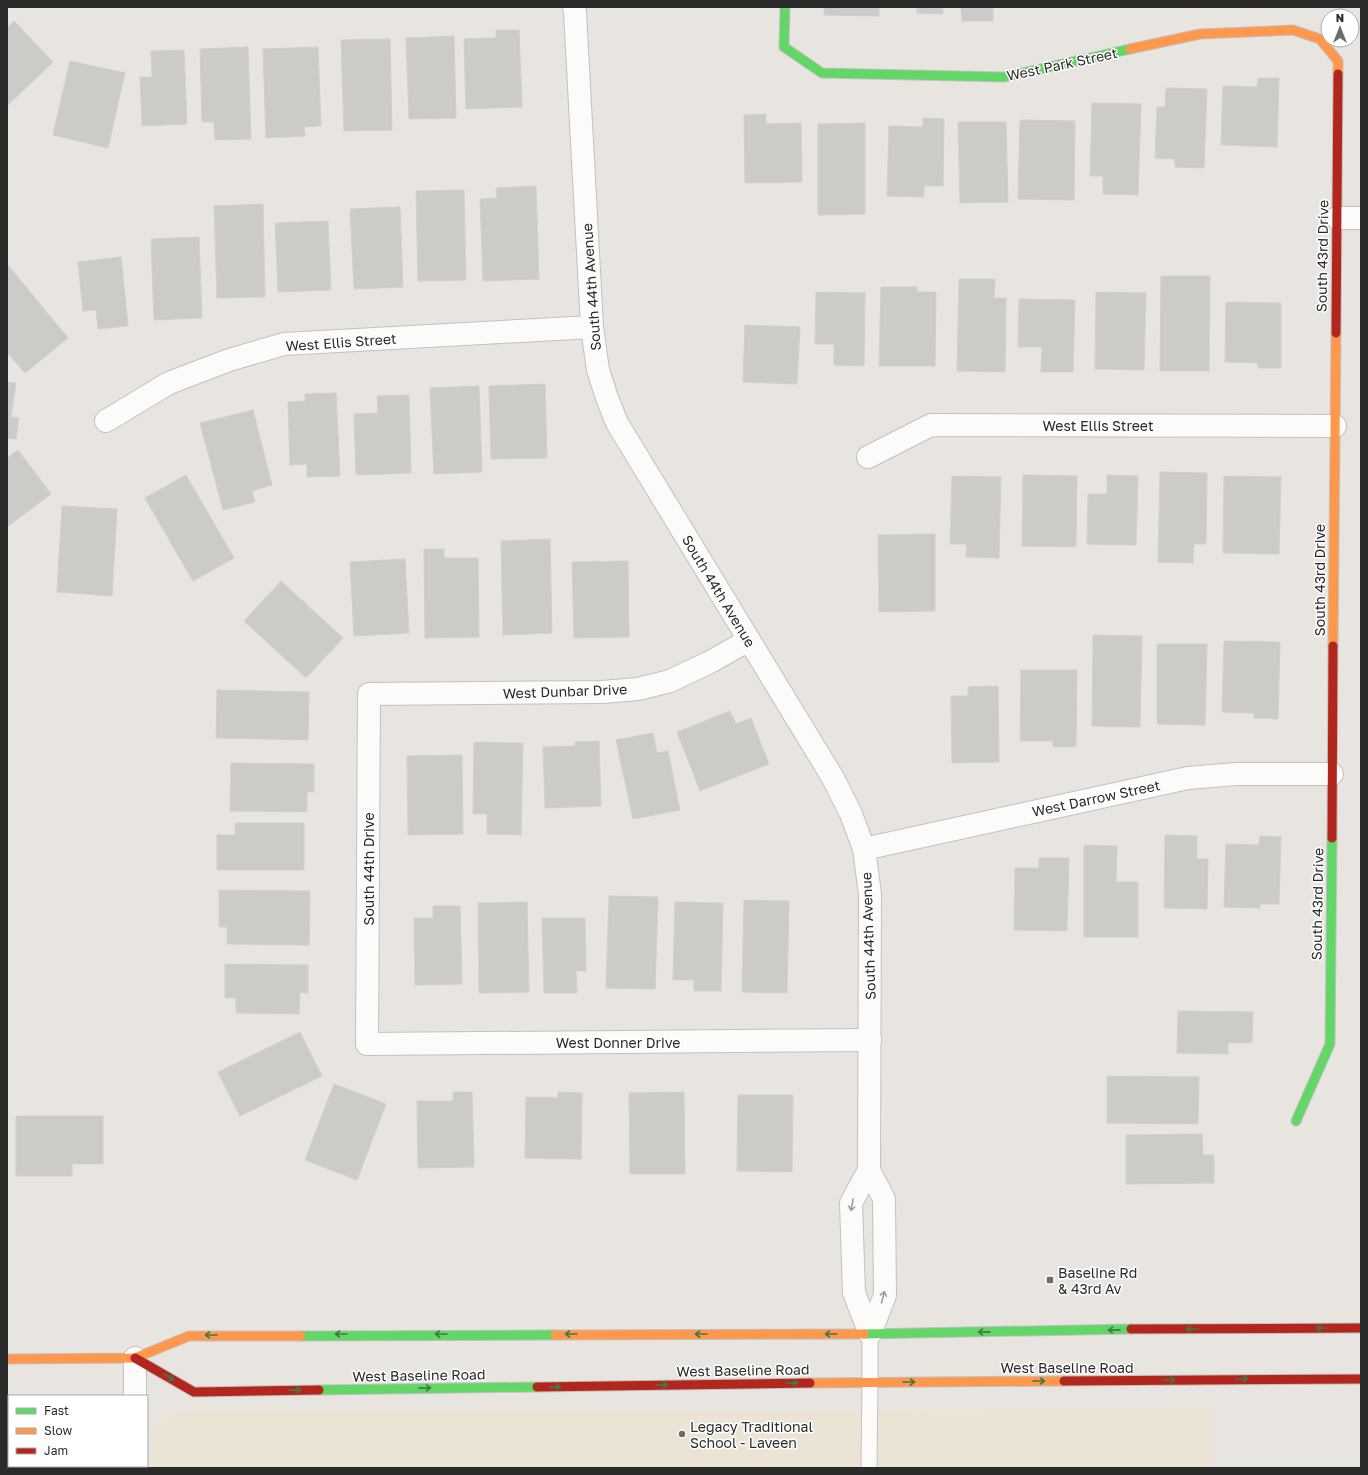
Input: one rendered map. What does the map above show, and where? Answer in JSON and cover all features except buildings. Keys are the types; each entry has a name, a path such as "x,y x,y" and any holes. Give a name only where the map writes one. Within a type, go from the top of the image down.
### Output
{"main road":[{"name":"West Park Street","path":"785,7 784,47 822,72 1004,77 1200,34 1292,30 1320,38"},
{"name":"South 43rd Drive","path":"1296,1121 1330,1044 1338,61 1328,48"},
{"path":"7,1359 135,1358 188,1336 870,1334 1153,1329 1361,1328"},
{"name":"West Baseline Road","path":"135,1358 194,1392 870,1382 1361,1379"}],"street":[{"name":"South 44th Avenue","path":"574,7 592,327 598,370 607,398 617,423 833,778 851,814 864,849 870,894 869,1170 884,1199 885,1295 870,1334"},
{"path":"1336,218 1361,218"},
{"name":"West Ellis Street","path":"106,421 169,383 229,360 284,344 592,327"},
{"name":"West Ellis Street","path":"868,457 931,424 1335,426"},
{"name":"West Dunbar Drive","path":"369,694 602,692 638,689 670,681 710,662 749,640"},
{"name":"South 44th Drive","path":"366,1044 369,694"},
{"name":"West Darrow Street","path":"864,849 1188,778 1236,774 1332,774"},
{"name":"West Donner Drive","path":"366,1044 870,1040"},
{"name":"South 44th Avenue","path":"869,1170 851,1203 854,1294 870,1334"},
{"path":"135,1358 135,1395"}],"lane":[{"path":"869,1468 870,1334"}],"shaded area":[{"name":"Legacy Traditional School - Laveen","path":"1211,1406 1211,1468 152,1468 152,1441 156,1426 165,1416 180,1412 868,1411"}],"green space":[{"path":"7,1442 8,1467 95,1468 7,1468"}],"traffic: fast":[{"path":"785,7 784,47 822,73 1004,77 1130,49"},
{"path":"1296,1121 1330,1044 1332,838"},
{"path":"864,1334 1131,1329"},
{"path":"301,1336 555,1335"},
{"path":"319,1390 537,1387"}],"traffic: slow":[{"path":"1130,49 1200,34 1293,30 1320,39 1338,61 1338,74"},
{"path":"1333,646 1336,333"},
{"path":"555,1335 864,1334"},
{"path":"7,1359 135,1358 189,1336 301,1336"},
{"path":"810,1383 1064,1381"}],"traffic: jam":[{"path":"1336,333 1338,74"},
{"path":"1332,838 1333,646"},
{"path":"1131,1329 1361,1328"},
{"path":"135,1358 194,1392 319,1390"},
{"path":"1064,1381 1361,1379"},
{"path":"537,1387 810,1383"}],"place":[{"name":"Baseline Rd & 43rd Av","path":"1050,1280"},
{"name":"Legacy Traditional School - Laveen","path":"682,1434"}]}
